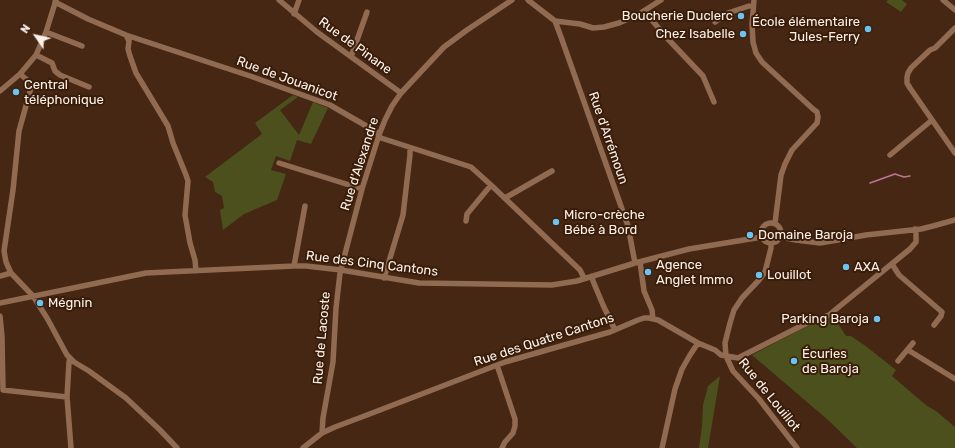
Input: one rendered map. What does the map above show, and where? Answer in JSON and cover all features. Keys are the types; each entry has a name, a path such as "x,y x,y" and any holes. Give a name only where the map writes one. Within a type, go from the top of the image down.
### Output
{"street":[{"name":"Rue de Pinane","path":"278,0 317,32 401,93"},
{"path":"294,14 299,0"},
{"name":"Rue d'Alexandre","path":"341,270 362,189 379,135 392,106 401,93 444,47 512,0"},
{"path":"528,0 555,21 580,24 593,28 619,23 646,11 661,0"},
{"path":"754,0 752,24 753,42 756,53 762,62 814,109 818,117 817,123 792,150 785,164 781,175 774,223"},
{"path":"943,0 955,10"},
{"path":"0,91 20,74 36,55 46,32 55,1"},
{"name":"Rue de Jouanicot","path":"55,1 88,19 126,35 253,77 330,105 376,131 381,138 471,167 580,270 584,278"},
{"path":"715,22 728,13 749,6"},
{"path":"646,11 663,33 703,76 714,102"},
{"path":"351,57 367,12"},
{"name":"Rue d'Arrémoun","path":"555,21 562,37 628,226 644,291 654,319"},
{"path":"955,28 935,48 930,50 911,68 908,73 907,83 955,154"},
{"path":"46,32 82,46"},
{"path":"126,35 129,41 128,49 136,73 168,126 188,181 185,215 196,271"},
{"path":"36,55 52,63 60,75 89,87"},
{"path":"20,74 32,84 19,131 13,190 4,252 6,262 11,273 33,296 67,355 74,362 126,398 177,448"},
{"path":"890,155 932,120"},
{"path":"384,278 403,215 410,148"},
{"path":"279,163 362,189"},
{"path":"505,198 552,171"},
{"path":"466,221 467,214 491,185"},
{"path":"294,266 305,206"},
{"path":"780,237 820,243 933,226 955,220"},
{"path":"768,223 774,223 781,230 780,237 777,241 772,243 766,241 761,234 763,227 768,223"},
{"path":"654,319 698,343 715,350 721,355 738,358 807,323 829,315 910,250 916,242 915,229"},
{"name":"Rue des Cinq Cantons","path":"0,303 146,273 294,266 341,270 419,283 552,285 577,281 689,249 762,237"},
{"path":"726,356 725,343 733,313 742,298 765,272 772,243"},
{"path":"892,264 899,275 942,312 942,316 934,325"},
{"name":"Rue de Lacoste","path":"322,433 323,418 333,362 336,308 341,270"},
{"path":"0,276 11,273"},
{"path":"592,276 603,305 615,330"},
{"path":"0,316 3,390 67,397"},
{"name":"Rue des Quatre Cantons","path":"303,448 322,433 335,427 497,365 610,332 644,318 654,319"},
{"path":"662,448 675,389 682,369 698,343"},
{"path":"898,361 913,343"},
{"path":"908,350 955,380"},
{"name":"Rue de Louillot","path":"726,356 733,371 759,399 797,448"},
{"path":"70,358 67,397 71,448"},
{"path":"497,365 515,419 513,433 502,448"}],"green space":[{"path":"888,0 902,0 907,4 901,12 886,2"},
{"path":"293,95 298,97 280,110 299,135 313,102 328,108 311,144 297,140 290,161 276,156 271,170 286,174 277,200 244,214 223,230 220,210 224,208 222,196 215,192 213,182 205,177 262,134 255,123"},
{"path":"831,317 837,322 846,336 851,336 896,370 892,376 927,406 936,411 955,427 955,448 857,448 828,420 752,355 819,320"},
{"path":"720,376 708,448 699,448 703,405 708,386"}],"waterway":[{"path":"870,183 895,174 904,177 910,176"}],"place":[{"name":"Boucherie Duclerc","path":"741,16"},
{"name":"École élémentaire Jules-Ferry","path":"868,29"},
{"name":"Chez Isabelle","path":"743,34"},
{"name":"Central téléphonique","path":"16,92"},
{"name":"Micro-crèche Bébé à Bord","path":"556,222"},
{"name":"Domaine Baroja","path":"750,235"},
{"name":"AXA","path":"846,267"},
{"name":"Agence Anglet Immo","path":"648,272"},
{"name":"Louillot","path":"759,275"},
{"name":"Mégnin","path":"40,303"},
{"name":"Parking Baroja","path":"877,319"},
{"name":"Écuries de Baroja","path":"794,361"}]}
